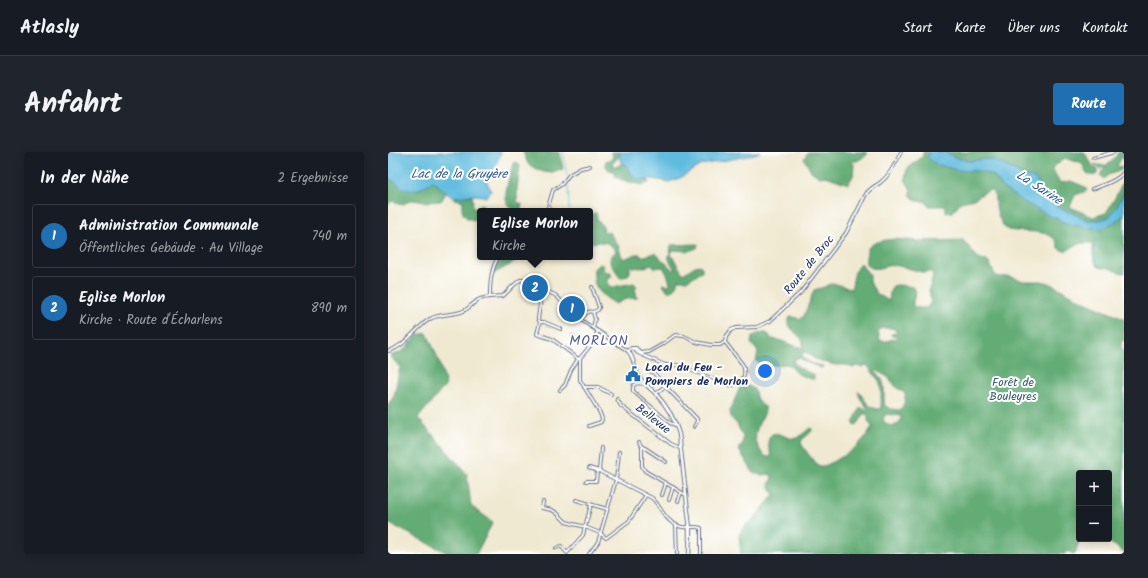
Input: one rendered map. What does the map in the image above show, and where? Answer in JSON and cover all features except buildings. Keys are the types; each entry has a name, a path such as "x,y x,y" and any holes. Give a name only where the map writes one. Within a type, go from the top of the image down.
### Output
{"street":[{"name":"Route de Broc","path":"725,342 726,337 731,330 736,328 757,327 770,321 801,292 846,233 866,194 871,188 887,177 901,152"},
{"path":"1093,158 1114,152"},
{"path":"550,208 548,207 553,190 562,184 569,175 581,168 590,166"},
{"path":"1092,189 1119,177 1124,172"},
{"path":"490,297 490,282 497,260"},
{"path":"388,351 397,347 431,318 461,312 478,300 503,296 520,280 532,280 539,283 542,289 538,319 540,322 537,334 552,339 579,358"},
{"path":"581,320 587,312 598,310 599,307 592,287"},
{"path":"542,289 559,298 572,313 581,320 628,351 633,357 638,374 666,406 676,425 682,449 690,536 689,554"},
{"path":"593,312 595,319 593,328"},
{"path":"540,322 544,322 561,329"},
{"path":"560,390 565,385 571,370 590,346 598,331"},
{"path":"678,335 684,336 696,342 711,345 720,345 725,342 743,365 745,374 744,378 738,384 730,385 677,365 665,365 640,355 632,348 636,348 641,353 645,353 663,344 673,336 678,335"},
{"path":"573,336 577,342 590,346"},
{"path":"628,351 632,348"},
{"path":"579,358 580,380 600,413 602,419 601,422 590,426"},
{"path":"649,371 653,372 697,419 694,427"},
{"path":"646,384 639,382 636,383 633,391 670,423 676,425"},
{"path":"656,394 665,386"},
{"path":"584,387 598,387 611,394"},
{"name":"Bellevue","path":"617,399 621,406 671,444 682,449"},
{"path":"639,442 642,447 642,466 646,471 686,495"},
{"path":"642,447 666,462"},
{"path":"586,480 597,480 601,448"},
{"path":"589,554 598,542 616,480 619,452"},
{"path":"589,468 646,494 656,502 666,518 676,525 701,528 701,554"},
{"path":"662,495 666,483"},
{"path":"669,500 673,487"},
{"path":"678,501 681,493"},
{"path":"543,502 542,508 552,510 566,522 600,533 606,538 629,522 646,494"},
{"path":"576,500 607,509"},
{"path":"556,548 561,546 567,553 583,535 591,505"},
{"path":"676,525 677,554"}],"green space":[{"path":"523,152 559,152 563,169 549,173 541,171 528,164"},
{"path":"611,152 620,152 620,156 612,164 613,166 616,167 623,163 627,166 634,177 641,180 648,180 649,183 637,184 617,178 615,176 616,172 609,170 605,165 606,161 612,159 613,155"},
{"path":"808,152 867,152 867,155 857,161 851,161 854,164 853,176 848,184 826,176 820,177 812,172 804,159"},
{"path":"923,152 930,152 928,154 937,165 956,170 978,171 993,175 1003,188 1063,222 1103,228 1112,224 1124,215 1124,273 1099,267 1095,262 1093,256 1093,246 1090,243 1079,244 1066,251 1063,251 1058,248 1056,241 1052,237 1045,234 1038,232 1008,230 1001,223 996,208 994,193 991,190 976,198 960,202 953,212 946,213 946,206 929,206 925,201 917,201 911,196 911,190 905,179 907,169 923,156"},
{"path":"945,152 1084,152 1093,167 1097,169 1096,175 1087,173 1080,162 1065,158 1052,168 1060,183 1071,181 1085,187 1087,191 1075,195 1070,207 1093,217 1106,213 1124,179 1124,191 1118,205 1109,217 1099,220 1088,220 1058,207 1047,199 1040,185 1033,178 1025,177 1002,164 988,159 969,161 953,157"},
{"path":"1118,152 1124,152 1124,160 1121,157 1117,166 1122,167 1122,169 1108,175 1104,179 1100,175 1105,166 1100,169 1094,164 1109,164"},
{"path":"515,162 517,162 520,166 517,202 522,204 521,208 511,208 506,199 508,182"},
{"path":"388,178 406,189 418,190 433,181 446,192 440,201 428,202 412,200 403,204 392,201 388,205"},
{"path":"455,196 472,196 473,208 476,209 480,204 483,205 484,208 477,208 477,220 466,217 462,212 463,201 455,199"},
{"path":"595,212 597,215 597,220 603,226 604,232 609,232 619,247 621,255 624,259 636,254 640,254 641,257 655,253 674,271 675,269 668,256 671,245 698,244 697,248 688,251 673,250 671,254 683,274 699,265 702,267 702,271 688,280 679,280 674,290 669,292 662,285 664,283 667,286 670,284 663,267 654,268 652,265 640,268 633,267 631,265 630,273 627,276 620,278 610,261 611,257 616,251 611,245 602,242 593,243 593,214"},
{"name":"Forêt de Bouleyres","path":"884,240 963,240 977,257 989,262 997,276 1009,276 1023,281 1042,281 1049,283 1087,303 1124,319 1124,341 1122,340 1121,346 1124,352 1124,553 1109,542 1112,542 1112,470 1076,470 1076,542 1079,542 1075,554 1068,551 1065,554 741,554 739,536 741,530 759,513 774,495 769,485 772,478 771,475 768,474 762,476 753,472 739,450 739,447 743,443 743,437 737,424 731,418 730,411 742,382 744,382 744,389 748,386 755,391 757,399 765,408 764,414 757,429 756,439 761,452 768,457 771,456 768,442 772,434 775,433 794,439 798,438 810,428 812,431 802,440 801,443 810,457 818,465 827,465 846,455 855,448 872,428 868,421 868,415 866,414 863,414 857,424 855,425 853,423 860,408 866,410 868,409 860,398 858,392 860,392 865,401 873,408 880,409 881,407 881,387 879,381 868,366 856,366 853,368 847,365 835,365 815,359 805,352 802,355 805,360 823,366 822,368 800,358 794,360 794,363 800,368 814,375 814,379 811,379 798,374 788,364 769,365 756,361 758,352 751,343 752,337 760,333 766,333 769,334 772,339 803,348 802,340 789,325 788,321 791,316 800,319 804,316 814,290 833,283 851,289 856,268 861,263 870,275 870,282 876,293 889,301 890,291 893,286 900,285 912,287 916,292 913,306 927,308 931,302 929,289 932,281 932,273 921,272 894,265 872,268 866,263 868,248 877,242","holes":["891,328 896,330 896,333 891,334 892,336 896,336 896,338 880,341 878,332 880,329","877,371 888,377 897,388 905,393 903,406 900,410 891,409 885,406 883,383 881,378 875,372","886,414 901,416 900,420 896,425 891,426 883,419"]},
{"path":"498,260 516,260 493,274 496,263"},
{"path":"600,264 604,266 603,269 606,272 610,272 612,277 607,279 607,284 612,287 634,283 637,286 635,290 637,298 626,299 615,304 604,296 594,281 594,269"},
{"path":"427,333 439,361 446,385 418,418 467,474 471,506 493,522 476,554 450,554 388,523 388,405 394,396 400,367 390,356 403,351 417,335"}],"water":[{"name":"Lac de la Gruyère","path":"388,152 501,152 493,172 485,177 491,191 486,197 477,195 454,197 446,193 433,181 416,190 408,190 398,185 388,178"},
{"path":"620,152 760,152 748,156 701,165 680,178 669,182 653,179 639,180 632,175 626,165 620,161"},
{"name":"La Sarine","path":"930,152 945,152 953,157 969,161 988,159 1002,164 1025,177 1034,178 1040,185 1047,199 1058,207 1088,220 1099,220 1109,217 1118,205 1124,191 1124,215 1112,224 1103,228 1090,228 1063,222 1025,203 1003,188 993,175 978,171 956,170 937,165 928,158 928,154"}],"waterway":[{"path":"563,152 567,176"},
{"path":"568,179 569,208"},
{"path":"1096,228 1099,241 1094,254 1100,264"}],"place":[{"name":"Eglise Morlon","path":"535,288"},
{"name":"Administration Communale","path":"572,309"},
{"name":"Local du Feu - Pompiers de Morlon","path":"633,374"}],"district":[{"name":"MORLON","path":"599,341"}]}
